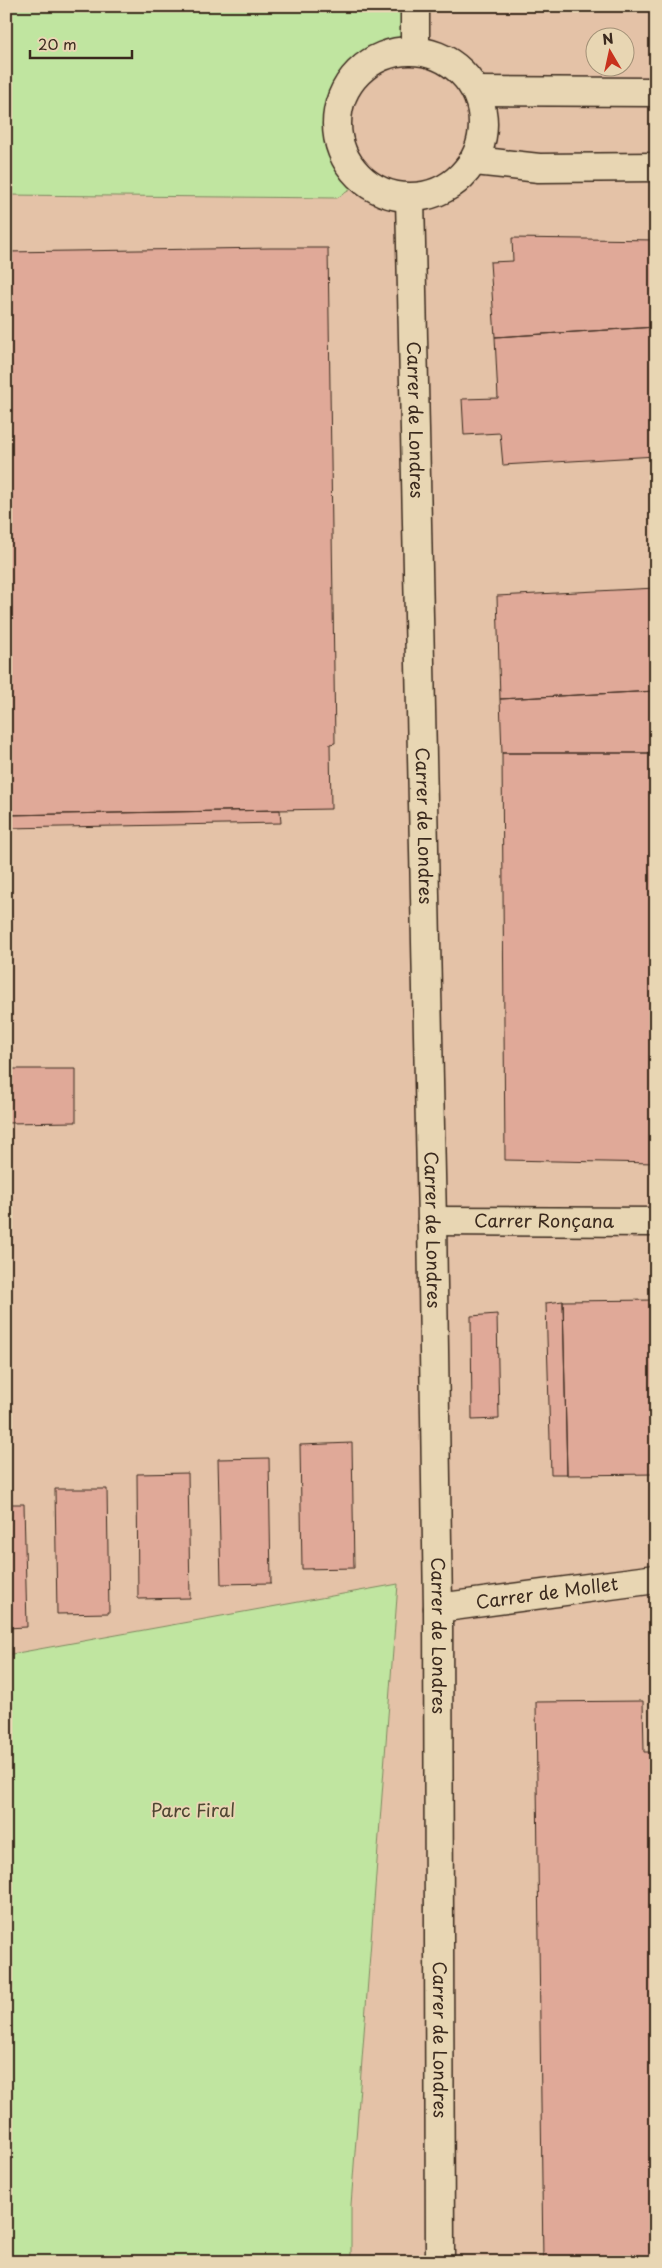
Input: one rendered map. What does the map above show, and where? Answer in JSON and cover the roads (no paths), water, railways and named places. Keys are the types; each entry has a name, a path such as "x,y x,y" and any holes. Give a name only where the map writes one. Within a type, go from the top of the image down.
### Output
{"street":[{"path":"415,6 415,50"},
{"path":"415,50 440,56 462,70 477,91 484,116 484,130 475,160 436,193 410,198 387,194 364,182 347,162 337,138 337,113 347,86 364,66 386,54 415,50"},
{"path":"477,91 656,92"},
{"path":"475,160 539,168 656,167"},
{"name":"Carrer de Londres","path":"410,198 432,1221 438,1608 440,2262"},
{"name":"Carrer Ronçana","path":"432,1221 656,1222"},
{"name":"Carrer de Mollet","path":"438,1608 656,1579"}],"park label":[{"name":"Parc Firal","path":"193,1811"}]}
